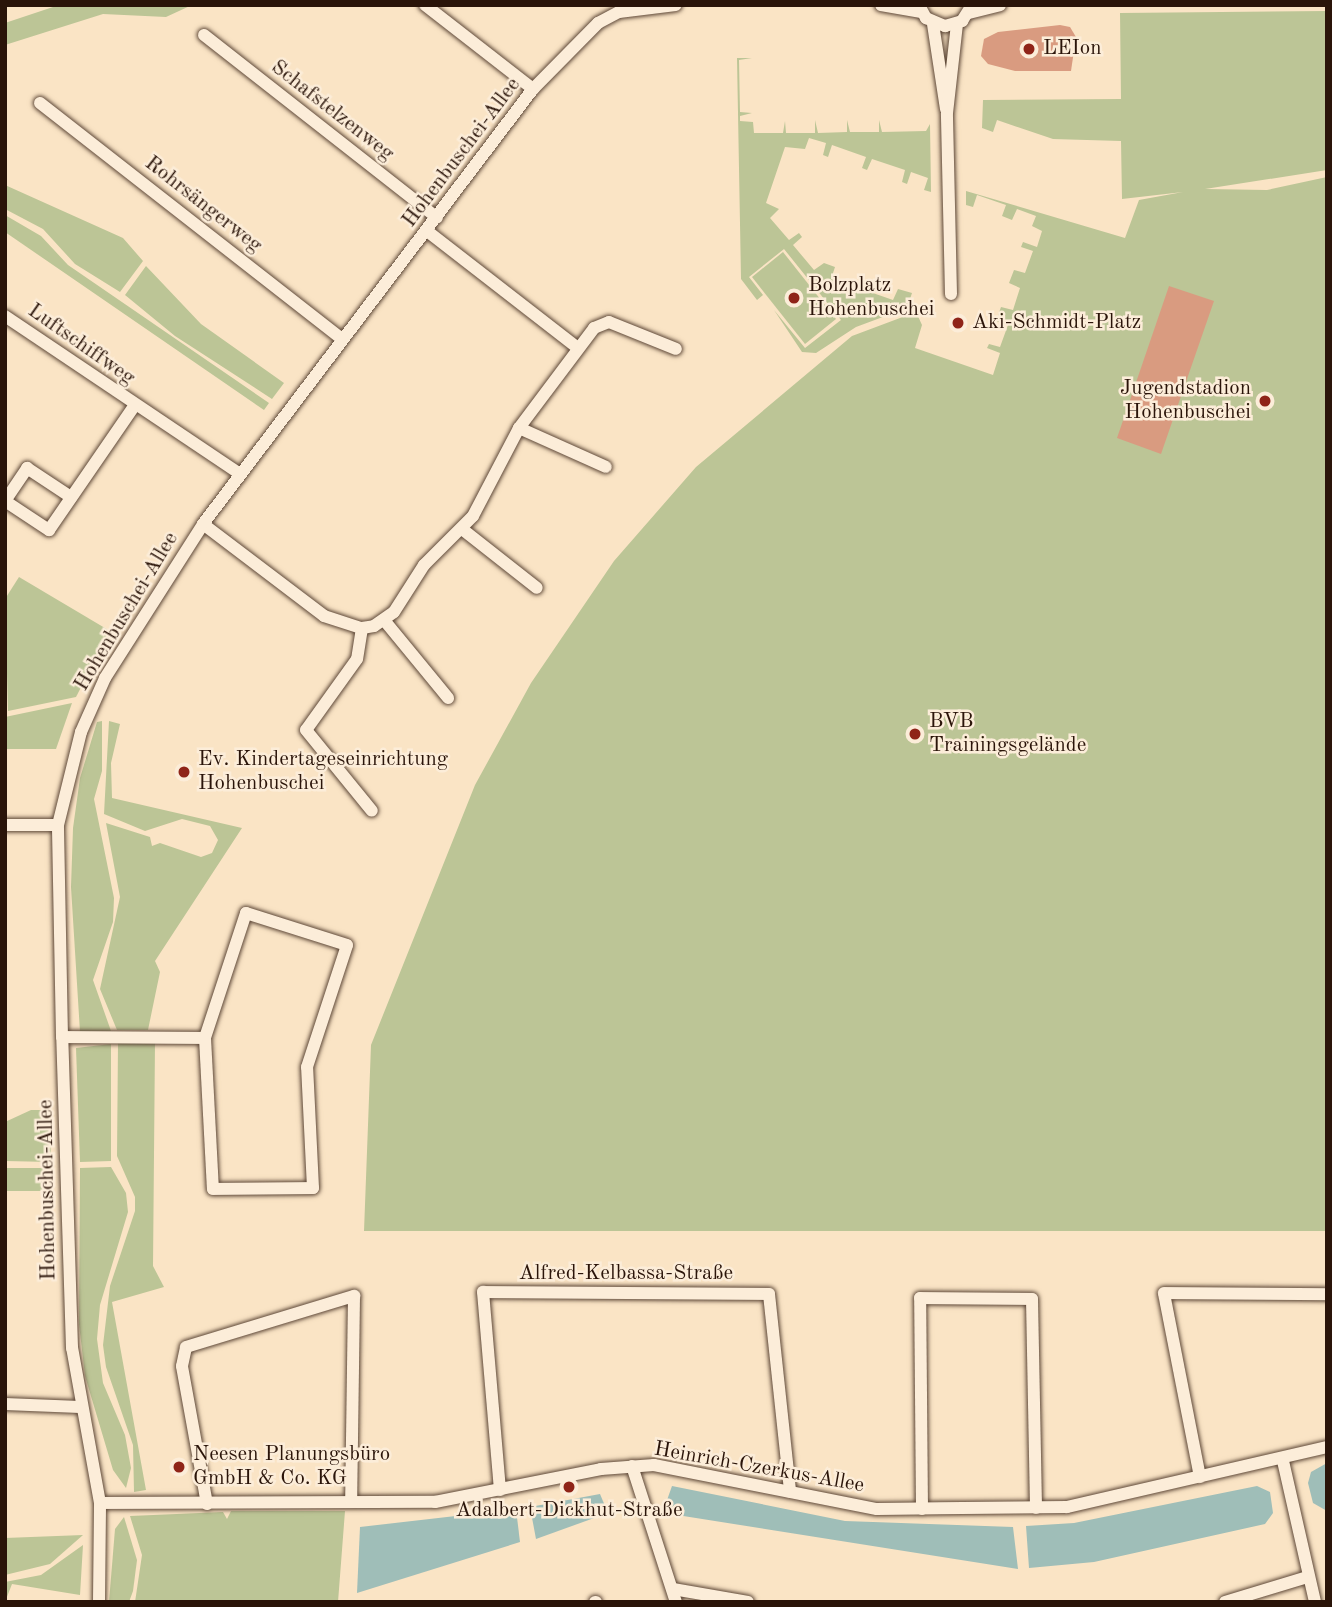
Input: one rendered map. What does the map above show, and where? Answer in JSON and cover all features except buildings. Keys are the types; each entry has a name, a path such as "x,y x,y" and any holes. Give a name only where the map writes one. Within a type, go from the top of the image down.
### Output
{"street":[{"path":"425,5 533,89"},
{"name":"Hohenbuschei-Allee","path":"99,1602 100,1503 80,1407 70,1320 58,825 70,764 92,705 204,524 341,338 427,231 533,89 598,23 620,12 676,5"},
{"path":"881,5 920,8 933,24 947,113 951,294"},
{"path":"947,113 957,24 971,9 1000,5"},
{"path":"933,24 957,24"},
{"name":"Schafstelzenweg","path":"204,36 437,218"},
{"name":"Rohrsängerweg","path":"40,103 341,338"},
{"path":"427,231 578,348"},
{"name":"Luftschiffweg","path":"5,316 239,473"},
{"path":"204,524 306,603 362,628 384,620 424,565 462,529 497,478 519,428 594,328 609,322 676,349"},
{"name":"Luftschiffweg","path":"71,497 27,468 5,501 49,530 135,405"},
{"path":"519,428 606,467"},
{"path":"462,529 537,588"},
{"path":"384,620 448,698"},
{"path":"362,628 357,659 306,730 372,811"},
{"path":"5,825 58,825"},
{"path":"246,913 347,945 307,1067 313,1188 213,1189 205,1038 246,913"},
{"path":"62,1037 205,1038"},
{"name":"Alfred-Kelbassa-Straße","path":"500,1490 483,1292 769,1294 790,1492"},
{"path":"1200,1477 1164,1293 1327,1294"},
{"path":"207,1504 182,1366 186,1347 354,1296 351,1502"},
{"path":"922,1509 920,1298 1032,1299 1036,1508"},
{"path":"5,1404 80,1407"},
{"name":"Heinrich-Czerkus-Allee","path":"100,1503 435,1502 632,1466 675,1468 877,1510 1067,1507 1283,1461 1327,1447"},
{"path":"1283,1461 1315,1602"},
{"path":"632,1466 675,1596 748,1602"},
{"path":"1225,1602 1308,1577"}],"green space":[{"path":"59,5 192,5 166,17 103,14 5,45 5,23"},
{"name":"BVB Trainingsgelände","path":"1327,11 1327,170 1205,189 1267,190 1327,177 1327,1231 364,1231 371,1045 475,785 531,683 614,561 696,467 852,336 916,312 922,325 915,348 993,375 1000,353 987,348 989,344 1000,347 1008,325 996,321 1001,307 1013,310 1020,288 1009,283 1014,270 1025,273 1033,251 1021,247 1023,242 1037,247 1042,231 1032,226 1036,216 1017,209 1012,220 1002,216 1006,205 977,195 973,207 966,205 966,191 1125,238 1139,200 1183,192 1122,199 1121,141 1053,139 997,120 993,132 982,128 983,100 1121,99 1120,13"},
{"path":"737,58 752,58 739,60 740,112 752,113 740,116 740,121 753,122 754,133 783,133 785,121 786,133 815,133 815,120 818,133 847,132 847,120 850,132 879,132 879,120 882,132 926,131 930,124 931,192 924,190 928,178 911,172 907,184 902,182 905,170 872,159 867,170 862,168 866,157 832,145 828,157 823,155 826,143 809,138 805,149 785,147 766,203 779,209 770,218 789,240 799,233 802,237 793,245 814,270 824,263 835,267 831,279 865,290 869,279 874,281 870,292 893,300 898,289 912,293 907,308 856,327 816,353 802,352 774,310 805,348 841,320 784,249 749,277 763,295 757,300 741,279"},
{"path":"5,185 123,238 143,261 120,292 75,264 43,229 5,209"},
{"path":"5,215 41,236 68,265 269,403 264,410 5,232"},
{"name":"Bolzplatz Hohenbuschei","path":"783,252 836,319 805,344 752,277"},
{"path":"146,266 201,324 284,383 272,399 175,336 125,295"},
{"path":"19,577 110,631 76,697 8,711 5,599"},
{"path":"72,703 56,749 5,749 5,717"},
{"path":"102,721 102,771 94,799 114,898 113,922 93,980 111,1031 80,1032 71,887 73,828 80,778 97,722"},
{"path":"109,721 120,724 111,763 112,798 242,828 155,961 160,972 148,1030 117,1030 100,989 120,897 106,823 150,837 152,846 160,843 201,857 212,853 218,840 210,826 182,819 145,831 104,814"},
{"path":"118,1043 155,1043 153,1266 164,1287 112,1302 146,1490 134,1492 133,1445 106,1367 103,1345 110,1286 135,1211 135,1197 117,1156"},
{"path":"111,1044 111,1161 80,1162 76,1048"},
{"path":"31,1110 50,1110 51,1162 5,1161 5,1122"},
{"path":"111,1167 126,1193 128,1212 100,1305 97,1339 103,1383 125,1435 131,1468 126,1488 113,1470 85,1376 79,1324 80,1168"},
{"path":"5,1168 52,1168 52,1191 5,1191"},
{"path":"231,1511 345,1511 338,1602 135,1602 142,1555 130,1516 223,1512 227,1519"},
{"path":"124,1517 137,1560 133,1591 129,1602 109,1602 115,1529"},
{"path":"83,1535 50,1564 5,1575 5,1538"},
{"path":"83,1545 80,1595 12,1584 5,1602 5,1582 41,1575"}],"water":[{"path":"1327,1463 1327,1511 1313,1503 1308,1483 1311,1472"},
{"path":"672,1486 845,1521 1013,1527 1018,1569 677,1515 666,1503"},
{"path":"1257,1486 1270,1492 1273,1513 1265,1524 1094,1562 1029,1568 1026,1526 1074,1523"},
{"path":"600,1494 608,1513 536,1539 530,1507"},
{"path":"516,1509 520,1542 357,1593 360,1527"}],"place":[{"name":"LEIon","path":"1029,49"},
{"name":"Bolzplatz Hohenbuschei","path":"794,298"},
{"name":"Aki-Schmidt-Platz","path":"958,323"},
{"name":"Jugendstadion Hohenbuschei","path":"1265,401"},
{"name":"BVB Trainingsgelände","path":"915,734"},
{"name":"Ev. Kindertageseinrichtung Hohenbuschei","path":"184,772"},
{"name":"Neesen Planungsbüro GmbH & Co. KG","path":"179,1467"},
{"name":"Adalbert-Dickhut-Straße","path":"569,1487"}]}
